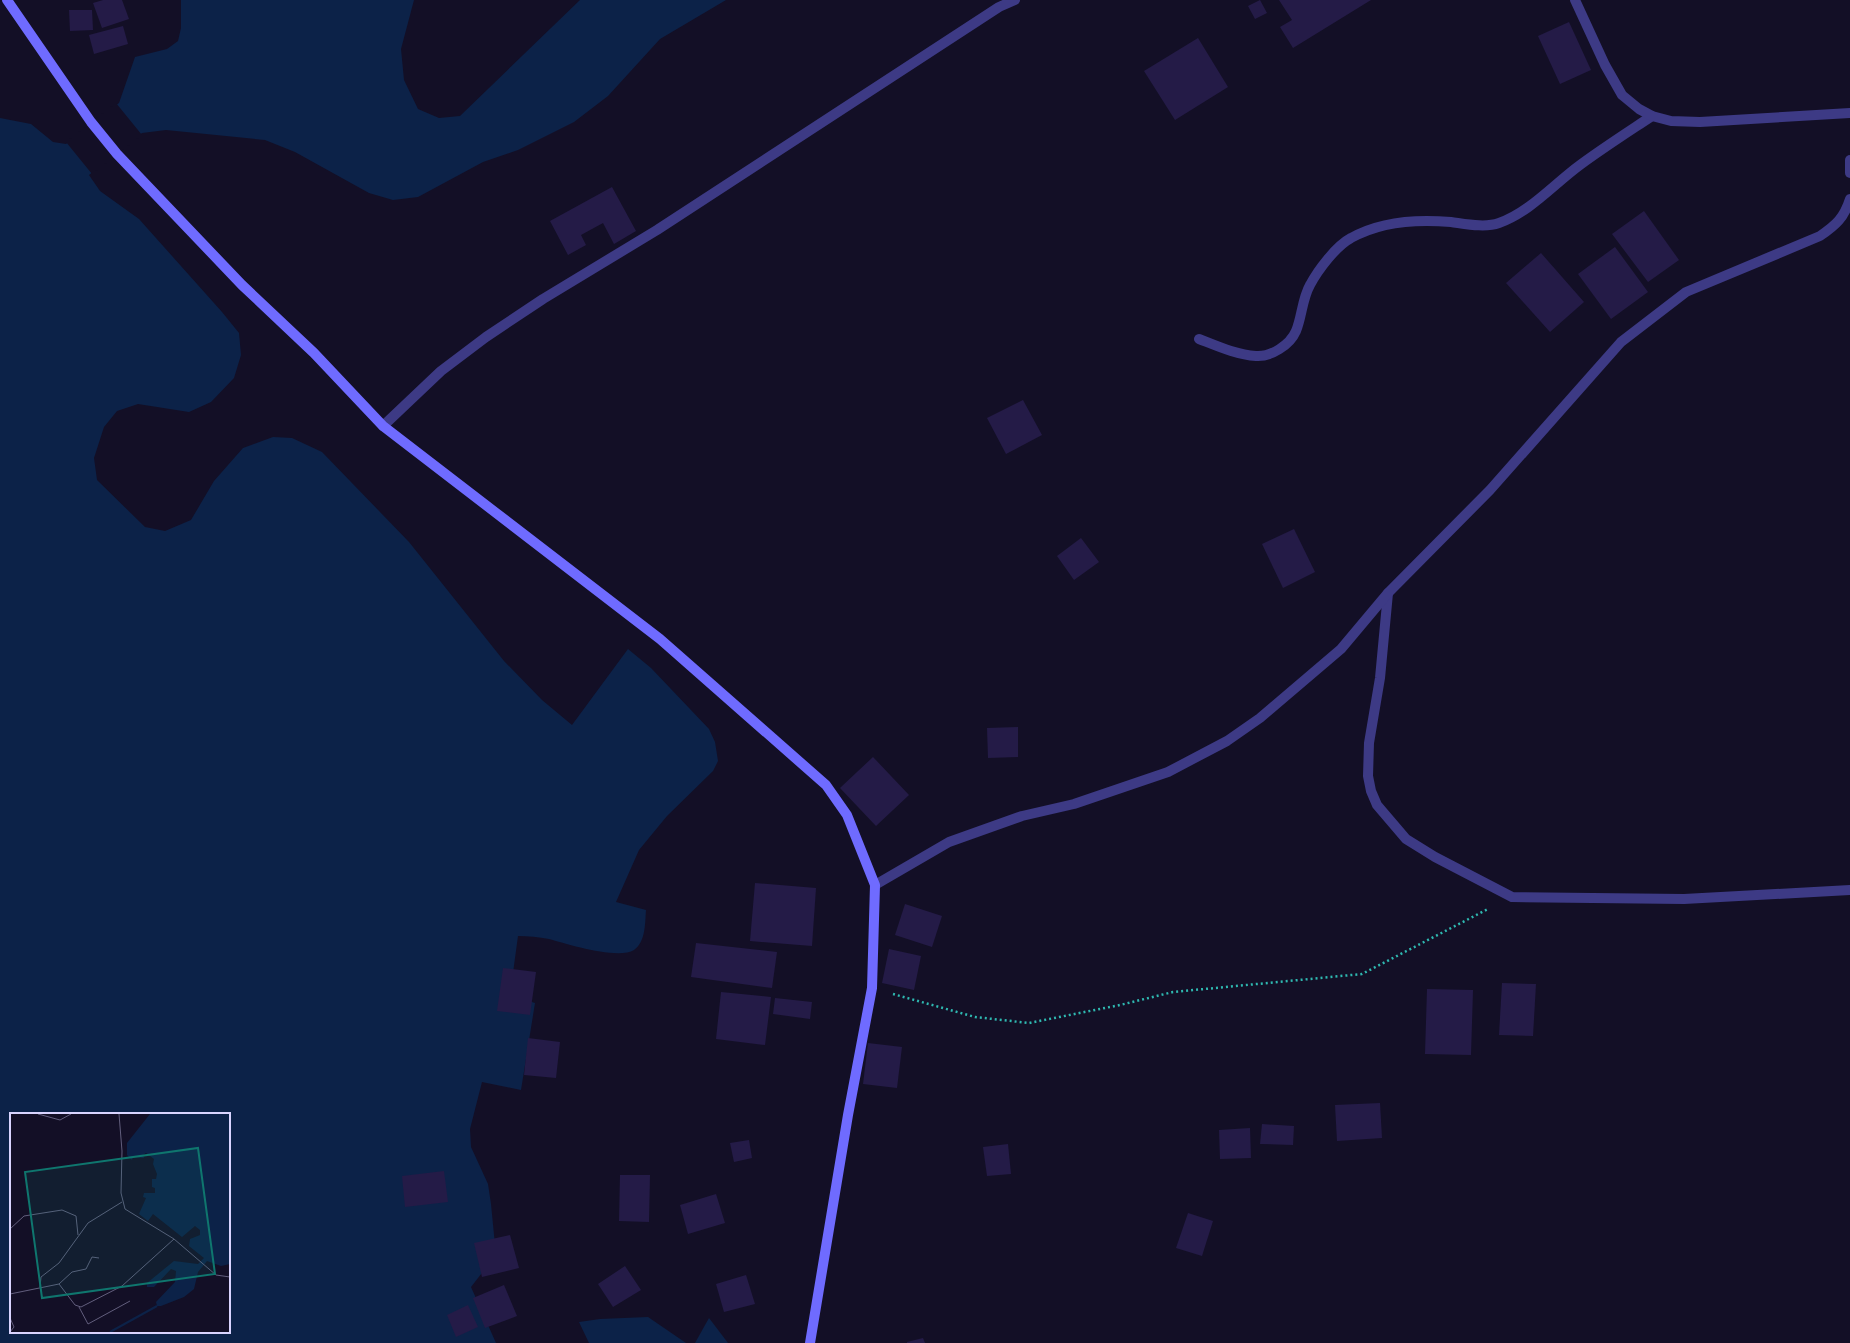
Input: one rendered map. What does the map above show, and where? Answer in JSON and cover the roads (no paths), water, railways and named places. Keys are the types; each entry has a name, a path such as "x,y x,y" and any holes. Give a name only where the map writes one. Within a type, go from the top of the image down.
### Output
{"street":[{"path":"6,0 92,122 117,154 242,285 314,353 383,426 660,639 826,785 848,816 875,885 872,988 848,1115 810,1343"},
{"path":"383,426 441,371 486,337 543,298 657,230 999,7 1015,0"},
{"path":"1575,0 1605,65 1622,95 1639,109 1652,116 1671,121 1700,122 1850,113"},
{"path":"1199,339 1240,354 1258,356 1273,353 1286,343 1295,332 1310,285 1335,250 1350,238 1376,227 1403,222 1449,222 1478,225 1498,224 1515,216 1579,165 1652,116"},
{"path":"1850,160 1850,173"},
{"path":"875,885 949,842 1022,816 1074,804 1168,772 1227,741 1260,718 1341,649 1388,593 1490,490 1621,342 1686,292 1820,236 1836,224 1846,212 1850,199"},
{"path":"1388,593 1380,678 1369,743 1368,776 1371,791 1377,805 1406,839 1465,874 1512,897 1684,899 1850,890"}],"water":[{"path":"181,0 414,0 401,49 404,80 418,109 439,118 460,116 580,0 726,0 660,39 608,96 574,122 518,150 483,162 418,197 393,200 369,193 295,152 265,140 166,130 142,133 89,175 100,191 139,219 239,333 241,355 234,378 211,402 189,412 138,404 117,411 104,427 94,458 97,480 145,527 165,531 191,520 214,481 243,448 273,437 292,438 322,452 409,542 504,661 542,700 572,725 628,649 651,668 709,729 715,742 718,761 713,771 667,816 639,850 616,902 646,910 643,937 641,942 634,950 626,953 605,952 549,939 518,936 510,995 535,1003 521,1090 482,1082 470,1129 471,1147 488,1184 495,1245 485,1269 471,1287 496,1343 0,1343 0,118 31,124 53,142 66,144 119,103 135,57 167,49 178,41 181,28"},
{"path":"648,1317 686,1343 589,1343 579,1322 600,1319"},
{"path":"709,1318 728,1343 695,1343"}]}
